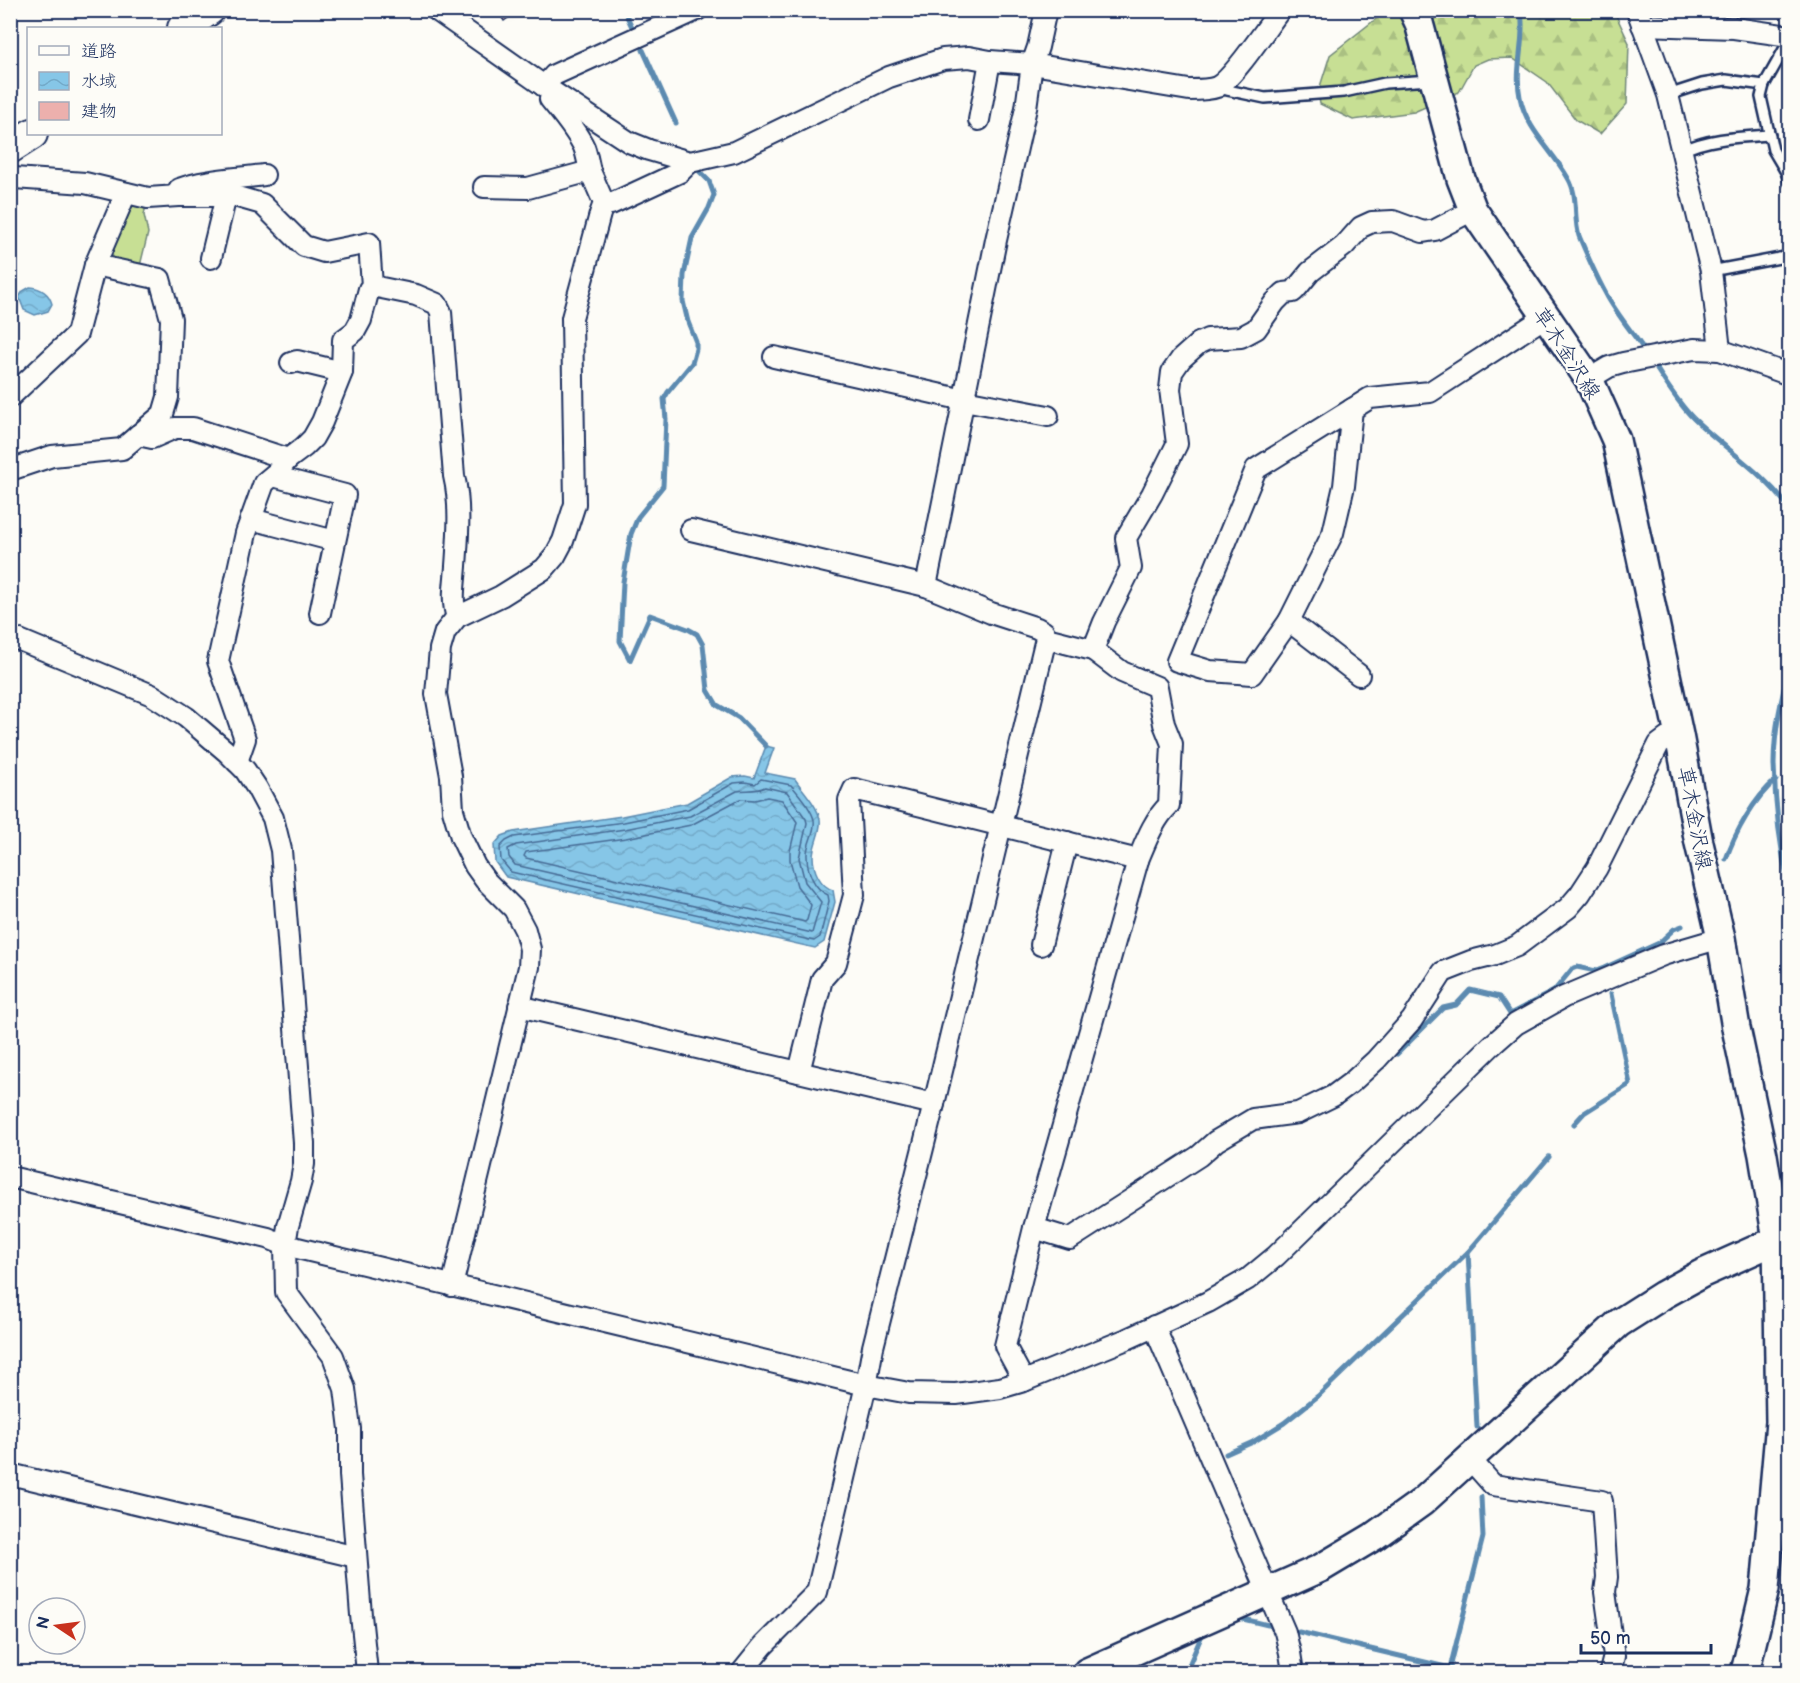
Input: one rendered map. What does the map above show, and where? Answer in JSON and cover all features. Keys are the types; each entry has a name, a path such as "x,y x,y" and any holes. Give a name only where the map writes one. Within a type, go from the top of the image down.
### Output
{"main road":[{"path":"184,27 209,10"},
{"name":"草木金沢線","path":"1413,10 1419,23 1461,179 1473,210 1589,379 1616,440 1679,735 1699,843 1721,938 1736,1028 1783,1238 1780,1422 1765,1589 1745,1672"},
{"path":"1087,1672 1321,1568 1373,1537 1422,1502 1620,1323 1701,1274 1783,1238"}],"street":[{"path":"436,10 548,89 629,142 690,162 734,152 888,77 943,59 969,57 1032,64 1190,90 1218,86 1230,76 1280,10"},
{"path":"452,1286 529,967 530,949 525,930 514,909 485,880 475,866 461,837 453,810 452,776 436,694 440,649 445,632 457,618 501,596 544,569 555,556 563,541 575,504 572,318 604,203 590,171 584,149 550,99 548,89 554,75 697,10"},
{"path":"926,586 996,240 1026,108 1032,64 1046,10"},
{"path":"1720,350 1711,271 1668,95 1640,18 1734,28 1790,37"},
{"path":"979,120 990,61"},
{"path":"604,203 611,204 680,172 690,162"},
{"path":"484,188 528,188 590,171"},
{"path":"10,175 14,178 85,183 148,198 234,196 262,204 304,246 324,252 369,243 372,286 369,289 361,320 355,331 344,340 342,372 331,402 313,438 264,483 246,533 218,660 246,739 237,762"},
{"path":"169,197 169,193 190,185 264,175"},
{"path":"10,397 77,334 96,265 126,193"},
{"path":"211,258 225,196"},
{"path":"1093,650 1131,567 1126,538 1152,494 1177,444 1170,389 1172,372 1181,359 1199,343 1209,339 1240,337 1256,329 1284,293 1293,292 1310,272 1344,246 1361,227 1372,222 1393,221 1423,232 1435,230 1473,210"},
{"path":"10,470 52,456 122,449 163,414 168,397 171,319 160,279 96,265"},
{"path":"372,286 416,296 438,304 441,312 454,476 458,492 458,545 453,606 457,618"},
{"path":"1352,409 1344,486 1333,533 1289,621 1252,674 1210,671 1177,661 1256,469 1352,409 1370,398 1430,392 1545,317"},
{"path":"1589,379 1609,367 1694,349 1720,350 1790,375"},
{"path":"774,357 964,400 1048,416"},
{"path":"291,363 297,361 342,372"},
{"path":"138,435 152,438 176,428 193,428 288,459"},
{"path":"273,476 345,495 320,613"},
{"path":"251,519 336,541"},
{"path":"691,530 926,586 992,613 1037,628 1044,632 1046,638 873,1347 817,1592 763,1646 742,1672"},
{"path":"1289,621 1359,675"},
{"path":"10,636 152,695 186,717 237,762 257,788 273,818 281,850 304,1153 301,1181 285,1245 286,1292 333,1356 345,1389 350,1429 350,1475 356,1557 367,1672"},
{"path":"1024,1381 1005,1346 1034,1228 1138,860 1163,810 1169,805 1172,744 1164,724 1157,687 1122,672 1093,650 1046,638"},
{"path":"1034,1228 1070,1239 1198,1156 1235,1129 1253,1119 1298,1113 1333,1096 1352,1082 1376,1060 1412,1020 1443,972 1517,946 1568,908 1597,867 1659,744 1667,738 1679,735"},
{"path":"799,1072 822,979 837,963 854,895 849,800 854,789 1138,860"},
{"path":"1041,945 1067,842"},
{"path":"10,1177 866,1385 909,1393 956,1394 1000,1388 1024,1381 1226,1293 1276,1257 1516,1024 1564,997 1633,967 1663,955 1721,938"},
{"path":"519,1006 934,1104"},
{"path":"1154,1326 1284,1632 1293,1672"},
{"path":"1470,1459 1493,1485 1602,1501 1607,1578 1605,1592 1614,1656 1610,1672"},
{"path":"10,1474 356,1557"}],"lane":[{"path":"1790,37 1764,85 1761,97 1773,150 1790,183"},
{"path":"1221,84 1227,90 1265,98 1344,92 1385,83 1433,80"},
{"path":"1668,95 1702,84 1726,81 1764,85"},
{"path":"1682,151 1716,140 1770,135"},
{"path":"1711,271 1790,256"}],"green space":[{"path":"1386,11 1614,11 1629,43 1627,104 1600,134 1576,120 1547,82 1512,58 1488,59 1474,65 1459,92 1414,112 1353,120 1320,104 1318,93 1330,55"},
{"path":"132,203 146,205 144,215 148,233 140,266 115,262 111,252"}],"water":[{"path":"30,287 47,294 52,304 48,311 35,315 24,310 19,297"},
{"path":"766,746 774,748 765,773 795,779 813,803 820,819 813,861 821,881 833,890 835,902 824,942 815,948 506,877 495,862 494,845 502,836 513,832 622,816 687,803 732,777 754,778"}],"building":[{"path":"497,10 519,10 504,21"}],"waterway":[{"path":"624,10 632,27"},
{"path":"1521,10 1519,86 1523,109 1568,178 1574,192 1579,236 1606,294 1647,354"},
{"path":"643,50 676,123"},
{"path":"700,172 709,181 714,195 692,238 684,275 683,301 696,342 696,349 692,363 664,399 666,419 663,486 638,517 631,534 623,582 620,641 630,660 650,615 697,634 703,645 708,690 717,705 739,718 766,746"},
{"path":"1652,362 1688,412 1768,483 1790,509"},
{"path":"1790,664 1781,701 1774,751 1779,828 1790,892"},
{"path":"1726,859 1746,816 1760,796 1776,780"},
{"path":"1397,1054 1443,1008 1456,1005 1470,990 1499,997 1510,1014 1554,991 1572,969 1577,967 1596,971 1604,968 1659,943 1674,929 1682,926"},
{"path":"1574,1124 1584,1113 1630,1084 1611,994"},
{"path":"1226,1454 1253,1442 1284,1423 1318,1396 1468,1252 1549,1157"},
{"path":"1468,1252 1477,1427"},
{"path":"1449,1672 1483,1537 1481,1497"},
{"path":"1235,1620 1239,1618 1268,1625"},
{"path":"1299,1632 1450,1668"},
{"path":"1186,1672 1202,1635 1207,1633"}]}
